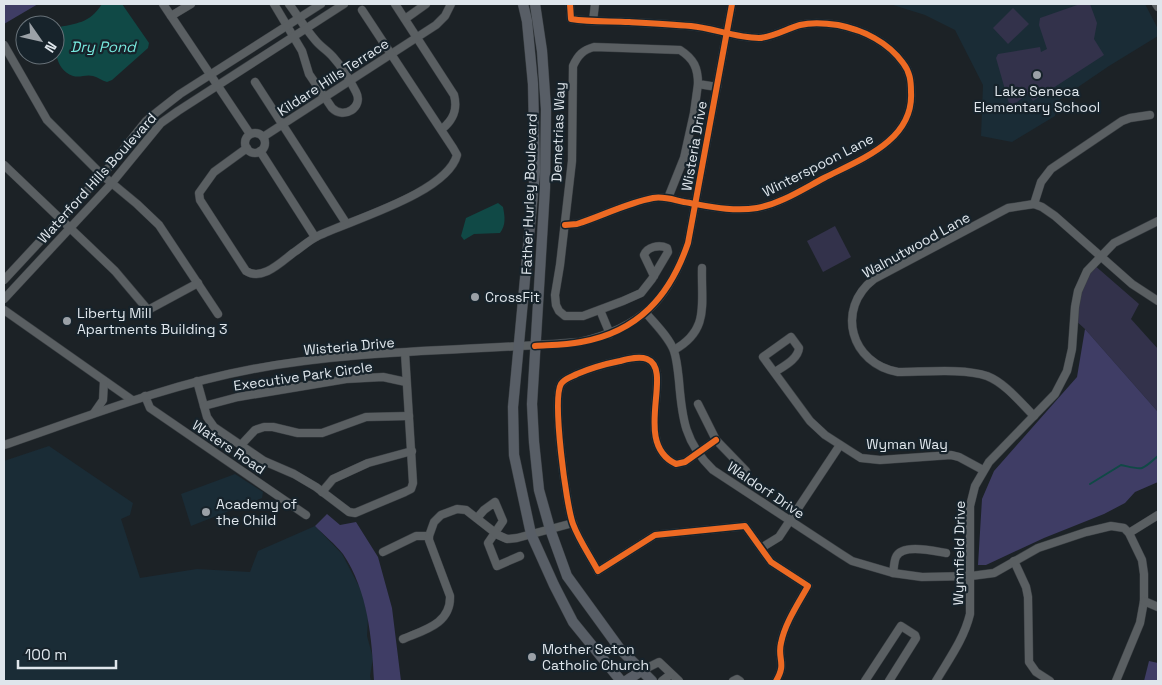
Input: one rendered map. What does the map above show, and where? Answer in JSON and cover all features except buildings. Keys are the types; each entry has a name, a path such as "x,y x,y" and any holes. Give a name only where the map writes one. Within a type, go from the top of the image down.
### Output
{"main road":[{"name":"Father Hurley Boulevard","path":"523,4 527,21 533,84 534,172 528,256 513,407 514,455 531,534 554,585 574,622 621,681"},
{"name":"Father Hurley Boulevard","path":"535,4 542,51 546,109 545,188 532,404 539,490 550,530 567,576 620,649 652,681"},
{"path":"626,681 641,671"}],"street":[{"path":"163,4 250,134"},
{"path":"171,16 191,4"},
{"path":"274,4 302,51 309,74 325,97 335,111 342,113 350,111 356,105 358,99 356,92 332,55 316,42 289,4"},
{"name":"Waterford Hills Boulevard","path":"4,280 102,175 146,121 180,94 321,4"},
{"name":"Waterford Hills Boulevard","path":"4,299 111,184 161,124 344,4"},
{"path":"395,4 455,98 453,117 442,129"},
{"path":"405,19 426,4"},
{"name":"Kildare Hills Terrace","path":"263,137 442,20 451,4"},
{"name":"Winterspoon Lane","path":"565,225 577,224 656,197 732,209 757,208 783,199 879,150 894,137 904,124 912,98 910,76 902,61 884,42 864,33 838,25 820,23 800,25 762,38 753,38 693,26 593,21 571,18 570,4"},
{"path":"593,21 595,4"},
{"name":"Wisteria Drive","path":"4,445 145,396 253,369 292,363 405,353 580,342 610,334 634,322 660,299 671,283 688,243 732,4"},
{"path":"247,148 214,172 199,194 200,200 246,270 252,274 259,274 269,270 315,237 346,223 375,214 400,202 424,188 455,164 457,155 442,129 362,10"},
{"path":"4,45 47,120 111,184 137,204 159,225 218,314"},
{"name":"Demetrias Way","path":"654,276 640,293 583,316 565,316 556,305 554,295 565,225 572,161 573,66 577,57 584,50 594,47 680,50 689,56 695,64 698,73 698,84 694,113 684,158 668,198"},
{"path":"255,82 346,223"},
{"path":"698,84 717,87"},
{"path":"1150,115 1122,121 1051,169 1041,182 1034,204 1055,216 1132,284 1158,301"},
{"path":"256,133 263,137 265,143 260,151 255,153 247,148 245,142 250,134 256,133"},
{"path":"260,151 315,237"},
{"path":"4,165 62,218 115,271 148,310 198,283"},
{"name":"Walnutwood Lane","path":"1034,204 1008,208 874,280 865,286 857,297 852,315 852,328 857,342 866,356 874,363 898,372 969,372 988,376 1004,386 1034,416"},
{"name":"Wynnfield Drive","path":"936,681 961,641 970,614 970,506 975,486 989,462 1055,394 1067,371 1072,350 1078,291 1087,270 1114,243 1158,221"},
{"path":"674,350 688,340 698,328 701,320 702,268"},
{"path":"4,310 132,400"},
{"path":"600,310 610,334"},
{"name":"Waldorf Drive","path":"646,313 663,332 674,350 685,426 689,440 698,453 713,470 789,521 852,560 893,573 922,577 971,576 994,572 1038,548 1086,532 1119,526 1129,533"},
{"name":"Wyman Way","path":"776,372 796,357 799,348 791,337 764,357 810,421 825,435 861,458 951,455 983,470"},
{"path":"197,382 207,417 214,427 264,461 294,474 348,512 355,513 411,489 413,483 405,353"},
{"path":"716,440 685,462 676,464 664,457 656,441 654,427 658,386 656,374 652,362 646,358 627,359 596,367 565,379 559,390 559,436 573,523 598,571 655,535 745,526 771,562 808,586 784,631 780,645 782,668 776,681"},
{"name":"Executive Park Circle","path":"204,406 238,397 346,379 383,377 406,382"},
{"path":"93,414 103,400 104,380"},
{"name":"Waters Road","path":"145,396 150,408 306,515"},
{"path":"698,404 716,440 746,471"},
{"path":"241,445 255,430 264,427 322,434 366,417 409,416"},
{"path":"761,548 778,537 840,445"},
{"path":"322,492 333,479 368,463 412,451"},
{"path":"476,518 495,502 503,521 488,546 497,566 520,556"},
{"path":"403,639 444,619 451,604 450,596 429,536 434,522 441,515 457,509 466,510 495,533 507,539 573,523"},
{"path":"1116,681 1140,623 1144,601 1142,560 1129,533 1158,515"},
{"path":"383,552 416,536 429,536"},
{"path":"893,573 896,556 909,548 946,553"},
{"path":"1014,561 1028,596 1029,662 1036,672 1050,681"},
{"path":"1144,601 1158,607"},
{"path":"866,681 901,626 915,635 916,638 889,681"},
{"path":"641,671 659,662 679,681"},
{"path":"662,681 671,674"},
{"path":"733,681 737,678 740,681"}],"shaded area":[{"path":"4,4 38,4 19,15 15,15 15,18 4,24"},
{"name":"Lake Seneca Elementary School","path":"890,4 1145,4 1158,29 1158,36 1059,100 1055,116 1012,142 981,136 983,85 955,30 925,15"},
{"path":"1080,4 1090,4 1097,23 1094,39 1104,55 1033,101 1028,94 1010,107 996,58 998,54 1040,47 1041,52 1047,49 1039,25 1040,18"},
{"path":"1013,8 1029,24 1008,44 993,28"},
{"path":"835,226 851,257 823,272 807,241"},
{"path":"1093,264 1139,304 1131,319 1158,349 1158,412 1074,319 1078,291"},
{"path":"1085,329 1158,412 1158,482 1135,492 1125,503 1104,514 1044,538 986,565 978,565 982,499 994,471 1077,377"},
{"path":"49,446 133,503 130,515 121,519 140,578 197,569 250,572 258,551 315,526 342,554 362,592 368,617 367,636 373,658 371,681 4,681 4,461"},
{"name":"Academy of the Child","path":"235,474 263,492 262,498 191,526 181,494"},
{"path":"327,514 340,525 356,522 378,557 392,608 401,681 374,681 370,632 358,583 343,554 315,526"},
{"path":"1149,661 1158,663 1158,681 1144,681"}],"water":[{"name":"Dry Pond","path":"102,4 122,4 149,43 148,48 112,80 107,82 88,75 73,76 66,73 60,65 65,65 65,26 82,22 97,11"},
{"path":"498,203 503,207 505,218 500,233 474,234 464,240 461,236 466,218"}],"waterway":[{"path":"1090,484 1121,465 1142,468 1158,456"}],"cycle path":[{"path":"565,225 577,224 643,200 657,198 729,209 757,208 774,203 853,164 882,147 904,124 910,109 911,92 909,73 897,56 874,38 847,27 809,23 770,36 750,38 691,26 571,19 570,4"},
{"path":"535,346 581,342 619,330 649,309 672,279 688,243 732,4"},
{"path":"716,440 685,462 676,464 663,454 656,440 654,424 657,377 654,366 647,359 634,358 598,366 570,377 561,384 558,410 559,430 570,513 578,536 598,571 655,535 745,526 771,562 808,586 792,614 783,636 780,648 781,670 776,681"}],"place":[{"name":"Lake Seneca Elementary School","path":"1037,75"},
{"name":"CrossFit","path":"475,297"},
{"name":"Liberty Mill Apartments Building 3","path":"67,321"},
{"name":"Academy of the Child","path":"206,512"},
{"name":"Mother Seton Catholic Church","path":"532,657"}]}
